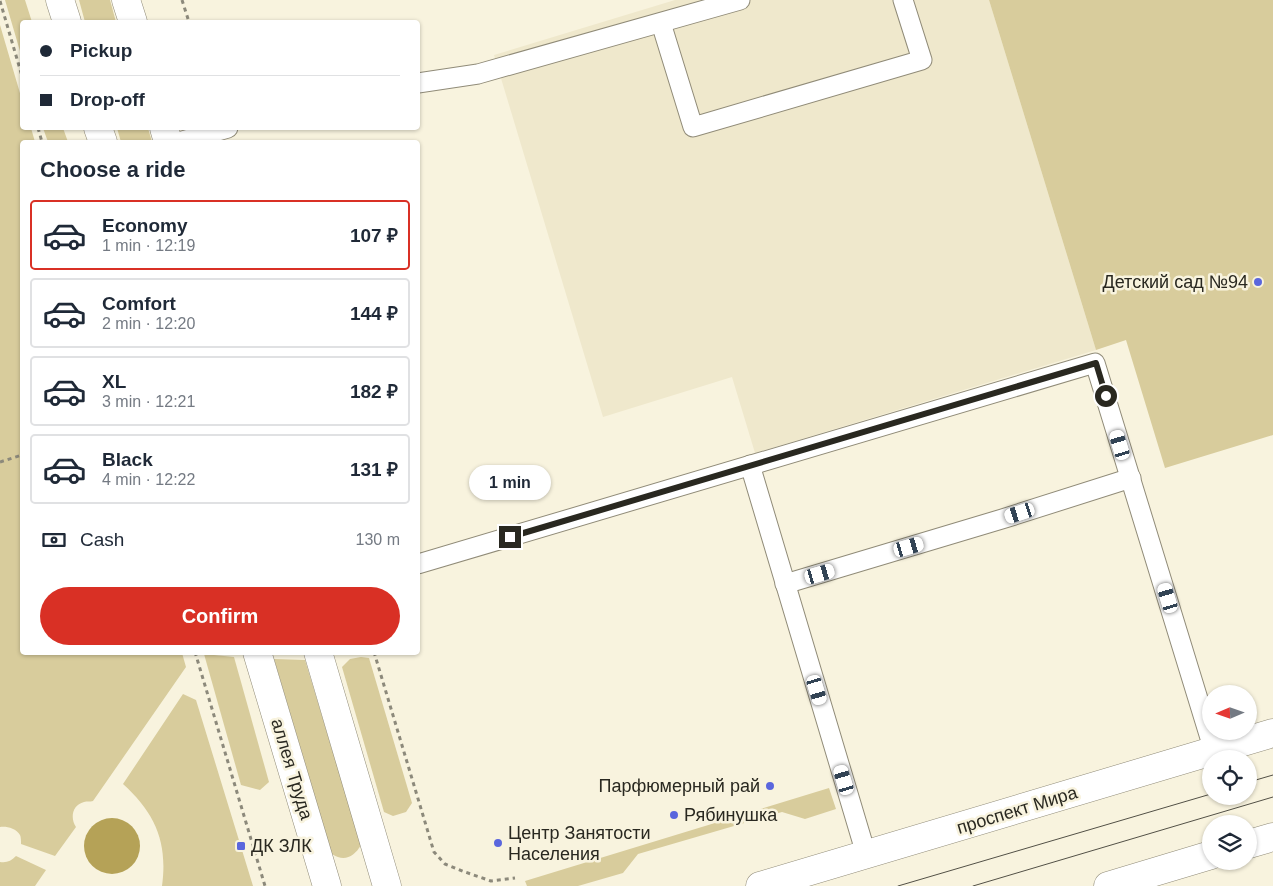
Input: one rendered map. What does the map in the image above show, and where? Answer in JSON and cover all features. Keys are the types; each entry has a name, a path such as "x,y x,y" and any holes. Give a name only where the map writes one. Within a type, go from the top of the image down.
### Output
{"main road":[{"path":"60,0 66,20"},
{"path":"126,0 132,20"},
{"name":"аллея Труда","path":"258,655 327,886"},
{"path":"319,655 387,886"},
{"name":"проспект Мира","path":"1217,750 1273,733"},
{"name":"проспект Мира","path":"760,886 1202,755"},
{"path":"1257,842 1273,837"},
{"path":"1108,886 1202,858"}],"lane":[{"path":"420,83 478,74 740,0"},
{"path":"661,23 693,127 922,60 903,0"},
{"path":"186,140 221,130"},
{"path":"420,563 1096,363 1214,750"},
{"path":"750,466 866,854"},
{"path":"785,584 1131,478"}],"path":[{"path":"182,0 187,20"},
{"path":"0,1 20,69"},
{"path":"0,462 20,456"},
{"path":"196,655 264,886"},
{"path":"375,655 434,852 445,864 492,881 515,878"}],"shaded area":[{"path":"5,0 25,0 31,20 20,20 20,51"},
{"path":"79,0 110,0 115,20 84,20"},
{"path":"675,0 989,0 1096,350 755,453 732,377 603,417 494,55"},
{"path":"989,0 1273,0 1273,435 1165,468 1126,340 1096,350"},
{"path":"0,25 20,93 20,130 32,130 34,140 20,140 20,655 183,655 186,667 93,801 77,806 73,812 73,820 76,827 55,856 21,844 20,836 16,831 8,827 0,827"},
{"path":"44,130 64,130 67,140 47,140"},
{"path":"118,130 149,130 151,140 120,140"},
{"path":"204,655 234,657 269,782 260,790 241,785"},
{"path":"369,658 412,803 406,812 393,816 384,812 342,667 350,659"},
{"path":"274,659 305,660 361,845 355,853 348,857 341,858 332,854"},
{"path":"183,694 196,700 253,886 162,886 163,856 157,829 143,806 123,784"},
{"path":"829,788 836,809 805,819 782,812 638,854 623,873 578,886 527,886 525,881"},
{"path":"106,818 118,818 132,826 140,840 138,857 132,866 118,874 106,874 96,869 89,862 84,852 84,840 89,830 96,823"},
{"path":"16,856 46,870 35,886 0,886 0,862 9,861"}],"tram line":[{"path":"1257,780 1273,775"},
{"path":"898,886 1202,797"},
{"path":"973,886 1273,797"}],"place":[{"name":"Детский сад №94","path":"1258,282"},
{"name":"Парфюмерный рай","path":"770,786"},
{"name":"Рябинушка","path":"674,815"},
{"name":"Центр Занятости Населения","path":"498,843"},
{"name":"ДК ЗЛК","path":"241,846"}],"route":[{"path":"510,537 1096,363 1106,396"}]}
